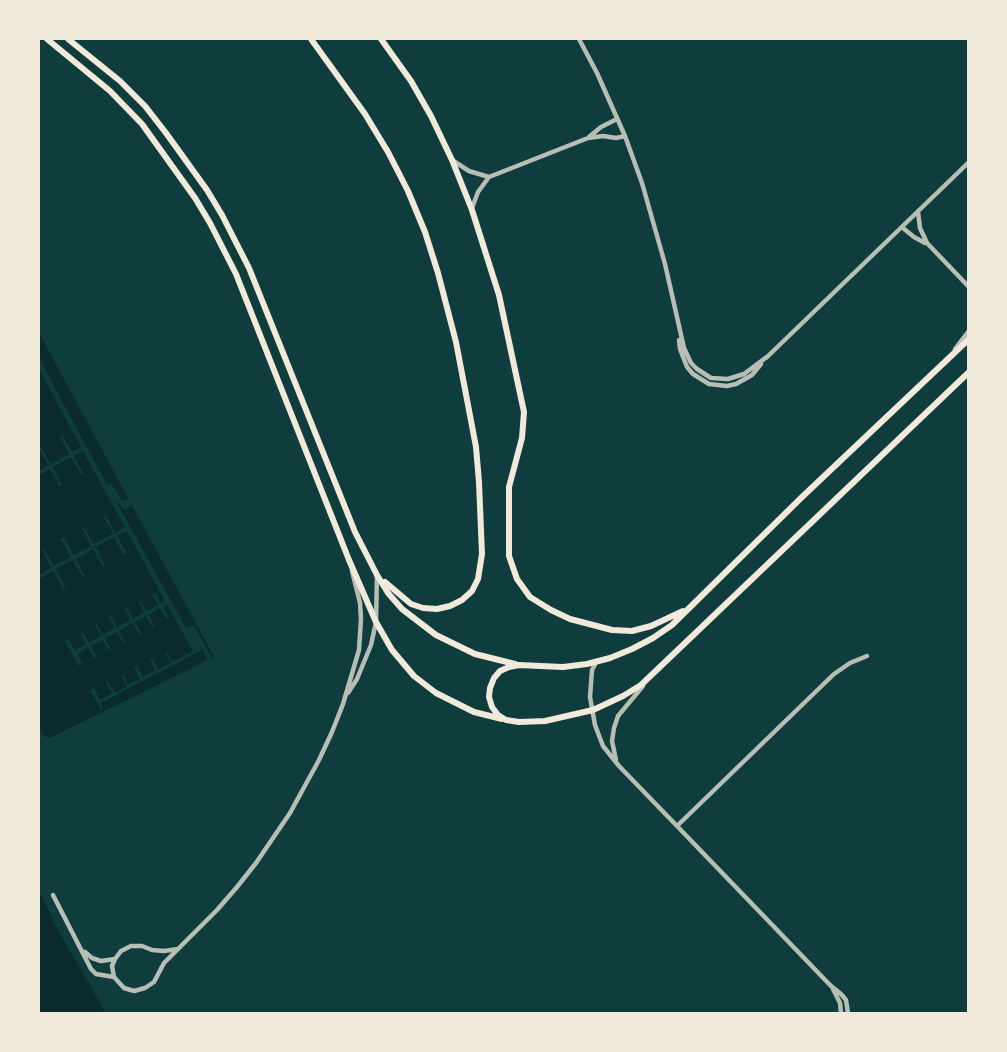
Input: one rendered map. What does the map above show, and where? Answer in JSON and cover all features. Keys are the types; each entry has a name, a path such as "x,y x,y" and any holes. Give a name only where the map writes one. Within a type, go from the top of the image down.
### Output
{"main road":[{"path":"47,39 110,91 142,124 195,198 236,274 348,560 376,622 392,650 414,676 424,685 461,707 506,720 519,722 545,721 593,710 623,696 640,685 656,672 968,373"},
{"path":"68,39 120,81 145,106 207,190 222,215 249,268 355,532 388,593 402,609 436,635 475,654 519,665 563,667 598,661 632,649 653,638 672,625 801,498 968,340"},
{"path":"311,39 365,114 388,152 408,191 425,232 454,333 476,447 480,482 482,554 478,579 472,591 462,600 450,606 437,609 423,608 411,604 400,596 377,574"},
{"path":"381,39 411,81 431,116 452,160 472,210 499,295 524,412 522,438 509,488 509,556 517,579 530,597 551,610 570,619 612,630 632,630 651,626 693,605"},
{"path":"506,720 498,715 492,707 489,697 490,688 494,678 500,671 519,665"}],"street":[{"path":"579,39 625,136 655,223 678,327 680,350 687,367 700,380 709,384 727,386 752,375 768,356 903,228 968,163"},
{"path":"588,138 601,127 617,119"},
{"path":"472,210 478,192 489,177 588,138 603,136 616,138 625,136"},
{"path":"452,160 469,171 489,177"},
{"path":"918,212 920,228 927,243 968,286"},
{"path":"903,228 914,237 927,243"},
{"path":"945,363 968,332"},
{"path":"343,704 359,650 361,635 360,604 348,560"},
{"path":"178,948 164,951 152,950 142,946 131,946 121,951 115,959 112,966 114,977 124,988 134,991 145,988 154,982 164,963 217,910 274,838 306,787 343,704 368,654 376,622 377,574"},
{"path":"677,826 834,674 850,663 867,656"},
{"path":"598,661 592,670 590,696 595,726 603,746 618,766 846,1000 848,1013"},
{"path":"618,766 612,741 618,716 656,672"},
{"path":"53,895 91,969 96,974 114,977"},
{"path":"82,950 92,958 101,961 115,959"},
{"path":"832,986 840,1002 841,1013"}],"water":[{"path":"39,333 214,657 50,738 44,736 39,729"},
{"path":"39,891 59,932 106,1013 39,1013"}],"pier":[{"path":"39,358 107,485 112,484 123,501 129,499 132,505 125,510 115,499 186,628 194,625 212,658 208,660 195,637 202,650 101,703 104,709 101,710 90,690 94,688 100,700 112,694 106,683 108,681 115,693 127,686 121,675 123,674 128,685 140,679 134,667 137,666 143,677 155,670 150,659 152,658 158,670 171,663 166,651 172,662 185,656 180,644 186,655 193,651 167,605 163,607 169,618 167,619 160,608 149,615 154,626 152,627 146,616 135,622 141,633 139,634 132,623 119,631 125,642 123,643 116,632 105,638 111,649 109,650 103,640 91,646 97,657 94,658 88,647 77,654 82,664 79,666 65,641 68,639 75,650 86,644 80,633 82,632 89,642 101,636 95,625 97,624 103,635 114,628 109,617 111,616 117,627 130,620 125,609 127,608 133,619 144,612 138,601 140,600 147,611 158,605 152,594 155,593 160,603 165,601 127,531 117,536 127,554 124,555 114,537 96,547 105,565 103,567 93,549 76,559 85,576 83,578 73,560 56,569 65,587 63,589 53,571 39,579 39,575 51,568 42,550 44,549 54,566 71,557 61,539 64,538 74,555 91,546 82,528 84,527 94,544 113,534 103,516 106,515 115,533 125,527 83,451 74,456 83,473 81,475 71,457 53,467 62,485 59,486 50,469 39,475 39,471 48,465 39,448 41,447 51,464 69,454 60,436 62,435 72,452 81,447 39,372"},
{"path":"39,889 77,962 108,1013 106,1013 59,932"}]}
